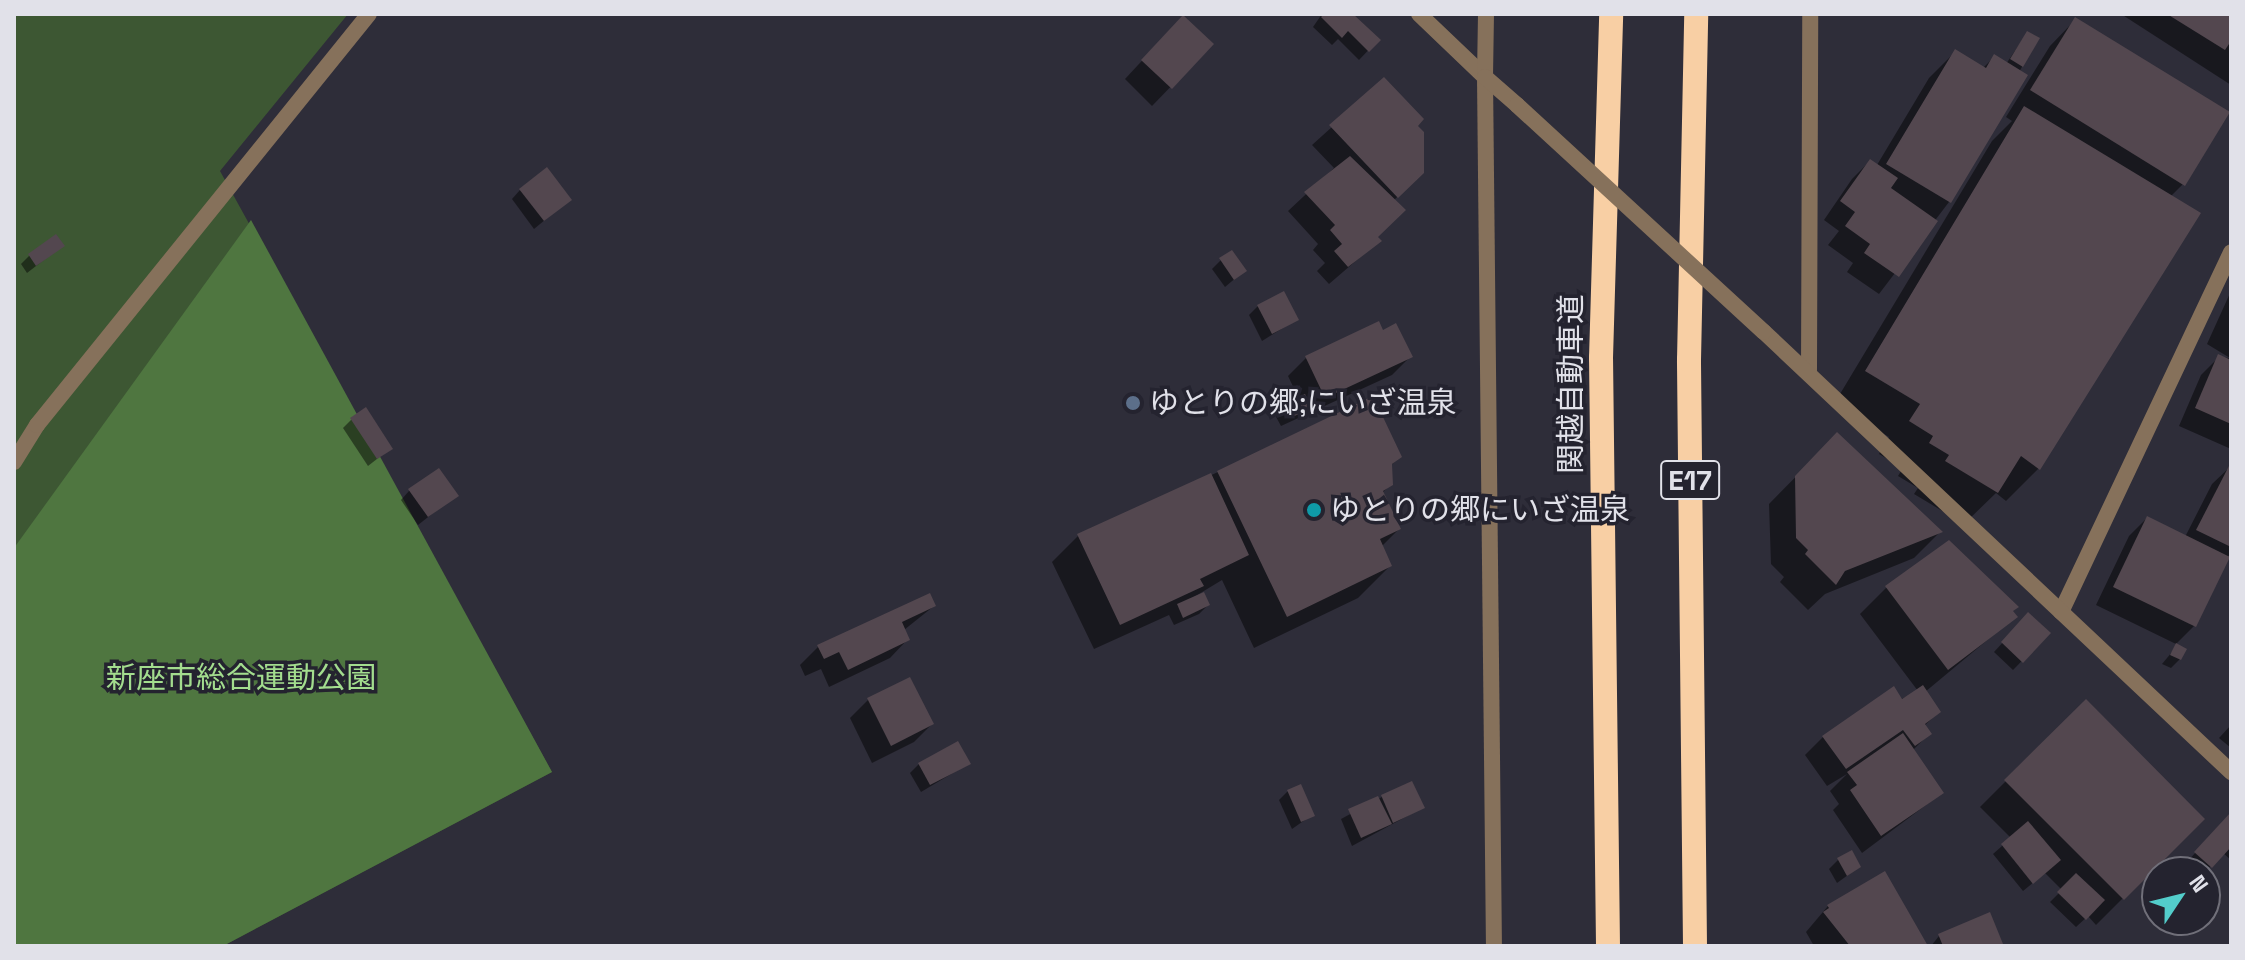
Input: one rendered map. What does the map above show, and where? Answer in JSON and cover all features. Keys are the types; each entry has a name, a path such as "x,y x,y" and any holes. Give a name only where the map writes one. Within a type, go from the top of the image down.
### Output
{"highway":[{"name":"関越自動車道","path":"1608,946 1601,358 1611,14"},
{"name":"E17","path":"1695,946 1689,360 1696,14"}],"street":[{"path":"14,462 37,425 369,14"},
{"path":"1419,14 1809,371 2231,772"},
{"path":"1486,14 1494,946"},
{"path":"1809,371 1810,14"},
{"path":"2061,612 2231,252"}],"green space":[{"name":"新座市総合運動公園","path":"14,14 348,14 220,171 552,772 223,946 14,946"},
{"name":"新座市総合運動公園","path":"251,220 552,772 223,946 14,946 14,548"}],"building":[{"path":"1324,14 1353,14 1381,40 1369,52 1348,31 1342,38 1321,17"},
{"path":"2167,14 2231,14 2231,41 2225,50"},
{"path":"1183,15 1214,44 1172,89 1141,60"},
{"path":"2075,17 2230,112 2185,186 2030,90"},
{"path":"2027,31 2040,38 2023,67 2010,59"},
{"path":"1955,49 1986,68 1994,54 2028,75 1951,203 1886,164"},
{"path":"1384,77 1424,119 1418,126 1424,132 1424,173 1398,198 1329,125"},
{"path":"2024,106 2201,213 2040,470 2021,456 1998,493 1945,461 1949,455 1929,443 1933,436 1909,421 1920,404 1865,371"},
{"path":"1350,156 1406,210 1378,237 1382,241 1348,267 1334,251 1342,244 1330,230 1335,225 1304,192"},
{"path":"1870,159 1898,178 1891,188 1938,221 1899,277 1864,253 1870,244 1845,226 1855,212 1840,201"},
{"path":"547,167 572,200 544,221 519,189"},
{"path":"56,234 65,246 36,266 28,254"},
{"path":"1232,250 1247,271 1234,280 1219,258"},
{"path":"1284,291 1299,320 1272,334 1257,305"},
{"path":"1379,321 1383,330 1396,323 1413,357 1325,398 1305,356"},
{"path":"2218,354 2231,360 2231,424 2195,408"},
{"path":"1305,394 1312,408 1290,418 1283,404"},
{"name":"ゆとりの郷にいざ温泉","path":"1373,396 1402,457 1392,464 1393,485 1383,491 1401,529 1380,539 1392,566 1287,617 1217,471"},
{"path":"366,407 393,449 377,459 350,418"},
{"path":"1837,432 1943,532 1845,571 1836,585 1805,554 1808,550 1796,538 1795,476"},
{"path":"2231,462 2231,547 2196,530"},
{"path":"439,468 459,496 428,517 408,489"},
{"path":"1211,473 1249,555 1200,579 1204,586 1120,625 1077,534"},
{"path":"2147,516 2230,557 2196,627 2113,587"},
{"path":"1949,540 2019,607 2013,611 2018,617 1948,670 1885,586"},
{"path":"1204,592 1210,605 1183,618 1177,604"},
{"path":"930,593 936,606 902,622 910,640 848,670 839,652 824,659 817,645"},
{"path":"2028,612 2051,633 2023,663 2001,642"},
{"path":"2176,643 2187,649 2181,660 2170,655"},
{"path":"910,677 934,724 891,746 867,698"},
{"path":"1923,685 1941,712 1925,724 1932,734 1915,746 1903,730 1846,769 1822,736 1894,686 1902,699"},
{"path":"2086,699 2205,819 2168,856 2141,856 2141,883 2124,900 2004,780"},
{"path":"1903,733 1944,793 1881,836 1850,790 1857,785 1847,772"},
{"path":"958,741 971,764 930,785 918,763"},
{"path":"1412,781 1425,808 1393,823 1381,795"},
{"path":"1301,784 1315,816 1301,822 1287,790"},
{"path":"1378,796 1392,824 1361,838 1348,809"},
{"path":"2231,812 2231,847 2221,858 2198,856 2194,852"},
{"path":"2028,821 2061,860 2033,884 2001,844"},
{"path":"1852,850 1861,867 1847,876 1837,858"},
{"path":"1885,871 1928,946 1850,946 1823,912 1829,908 1827,905"},
{"path":"2076,873 2105,900 2086,920 2057,892"},
{"path":"1990,912 2003,944 1943,946 1938,934"}],"place":[{"name":"ゆとりの郷;にいざ温泉","path":"1133,403"},
{"name":"ゆとりの郷にいざ温泉","path":"1314,510"}]}
